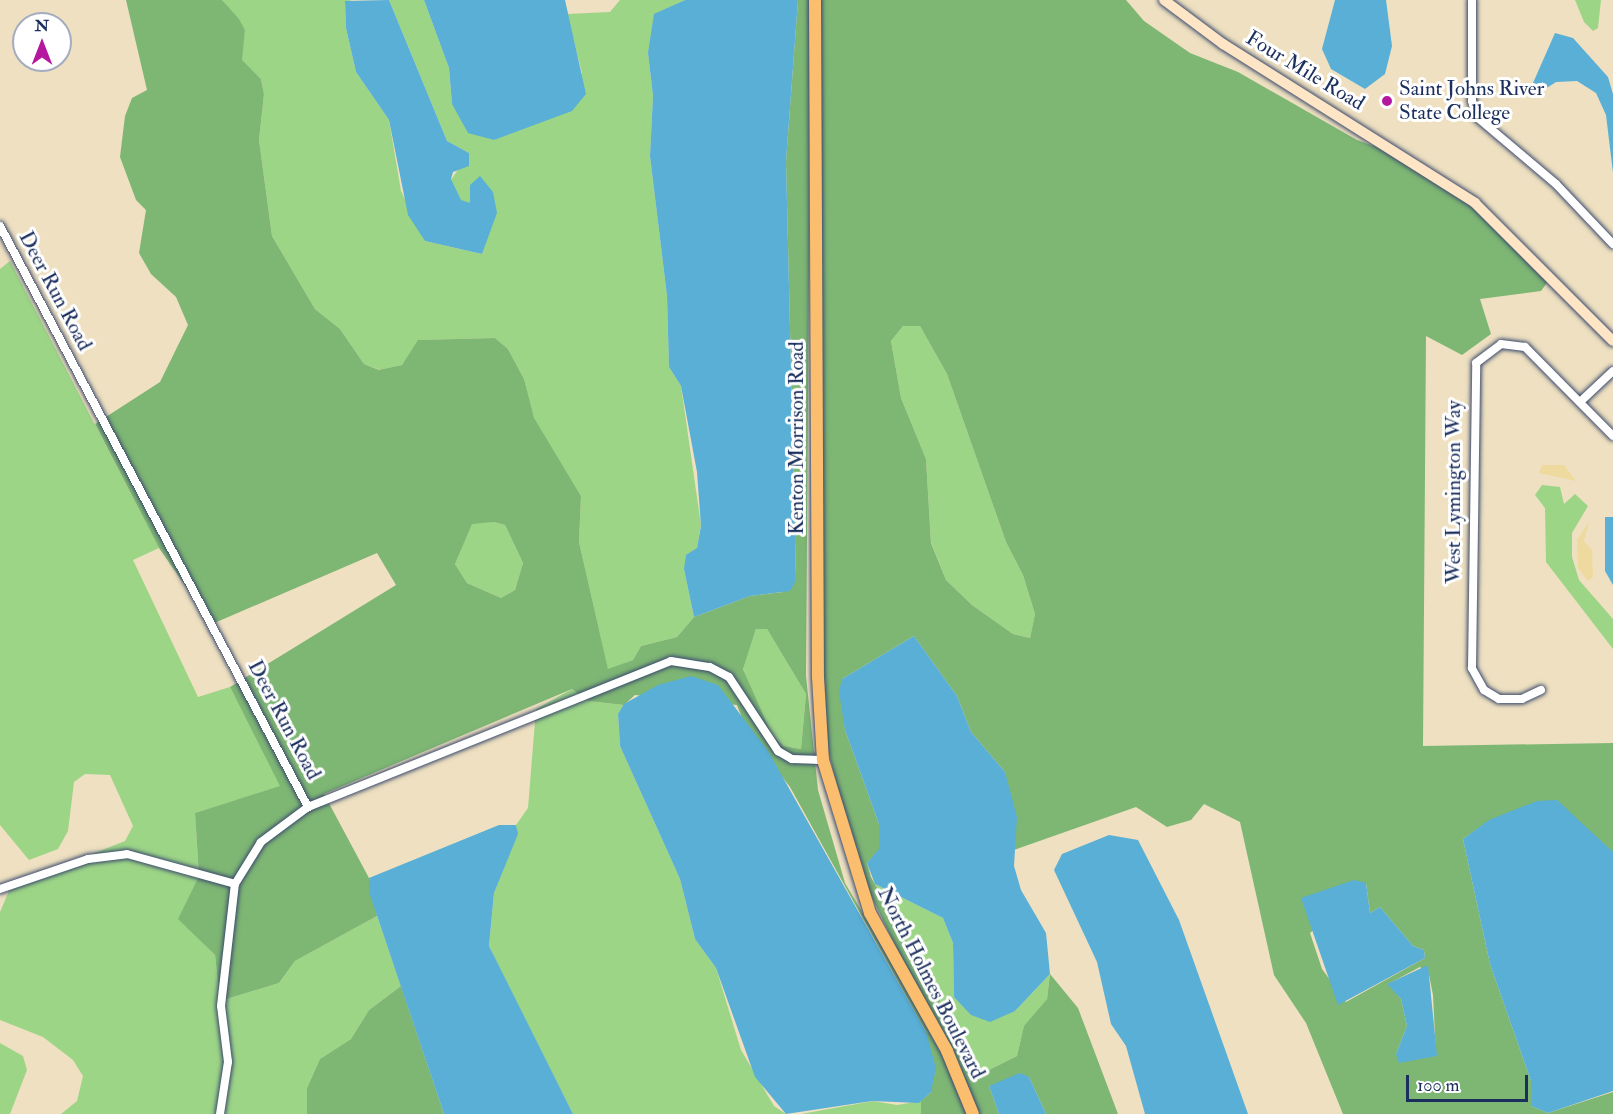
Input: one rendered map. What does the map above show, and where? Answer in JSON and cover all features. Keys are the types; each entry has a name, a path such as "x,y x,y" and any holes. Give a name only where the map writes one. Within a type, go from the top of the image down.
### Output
{"main road":[{"name":"Kenton Morrison Road","path":"815,0 818,677 823,760 854,871"},
{"name":"Four Mile Road","path":"1164,0 1223,44 1475,202 1613,341"},
{"name":"North Holmes Boulevard","path":"854,871 870,913 947,1051 973,1114"}],"street":[{"path":"1472,0 1472,101 1478,118 1556,184 1613,244"},
{"name":"Deer Run Road","path":"0,226 308,807 671,661 710,667 736,683 778,751 792,759 823,760"},
{"name":"West Lymington Way","path":"1541,690 1522,699 1498,699 1484,690 1472,668 1473,372 1487,351 1517,344 1532,352 1580,402"},
{"path":"1613,371 1580,402 1613,436"},
{"path":"220,1114 228,1062 221,1006 235,884 261,842 308,807"},
{"path":"0,889 88,859 127,854 235,884"}],"green space":[{"path":"126,0 222,0 239,19 245,30 242,60 261,79 264,94 259,140 272,236 315,309 340,329 364,364 379,370 402,365 418,340 495,338 508,349 524,379 534,418 581,496 579,542 608,669 633,660 641,646 677,637 694,617 750,596 783,592 796,580 786,161 798,0 811,0 806,676 818,790 845,883 930,1027 969,1114 921,1114 921,1101 931,1092 926,1032 790,787 747,731 737,705 635,695 624,705 588,701 572,689 324,794 369,878 377,916 295,961 279,983 220,1001 215,955 178,919 199,876 195,813 280,786 230,687 396,585 377,553 212,624 159,548 95,424 160,382 188,325 176,297 151,274 139,253 146,210 136,200 120,157 125,116 132,98 147,90","holes":["494,522 505,525 523,563 515,590 501,598 467,583 455,564 472,524","756,629 767,629 806,694 801,749 784,746 772,735 743,669"]},
{"path":"222,0 352,0 345,2 346,28 356,72 389,120 401,191 425,241 482,254 492,220 461,201 451,180 469,153 447,141 389,0 424,0 449,68 452,104 494,140 528,125 582,73 567,14 610,12 620,0 685,0 662,11 648,53 653,96 650,156 667,296 669,367 681,386 701,525 697,548 684,569 694,617 677,637 641,646 633,660 608,670 579,542 581,496 533,418 524,379 508,349 495,338 419,340 402,365 380,370 364,364 340,329 315,309 272,236 259,140 264,94 261,79 241,60 245,30"},
{"path":"819,0 1126,0 1144,21 1190,53 1238,72 1357,140 1394,153 1473,206 1549,280 1541,291 1480,299 1491,334 1462,355 1426,336 1423,746 1613,743 1613,852 1490,820 1463,839 1490,964 1531,1081 1531,1106 1548,1113 1613,1092 1613,1114 1343,1114 1306,1023 1274,975 1240,822 1204,804 1191,820 1167,827 1136,807 1014,850 1005,772 971,732 957,696 914,636 842,679 845,730 879,824 879,850 867,863 871,877 981,1074 1017,1056 1024,1026 1047,999 1050,974 1078,1008 1118,1114 1046,1114 1029,1077 989,1086 999,1114 978,1114 857,867 824,733","holes":["903,326 920,326 947,374 1006,542 1023,575 1035,614 1030,638 1013,634 972,605 946,580 931,543 926,459 901,398 891,341","1366,883 1370,913 1380,907 1413,946 1424,950 1425,958 1346,1002 1322,969 1310,933","1420,967 1429,975 1433,995 1436,1056 1396,1054 1407,1026 1401,999 1388,984"]},
{"path":"1575,0 1601,0 1598,28 1593,31 1584,22"},
{"path":"10,261 159,548 133,560 198,697 230,687 281,786 195,813 199,876 179,919 215,955 220,1001 279,983 295,961 377,916 401,986 369,1010 351,1039 320,1059 307,1088 307,1114 61,1114 77,1101 83,1076 73,1060 43,1037 0,1020 0,912 11,886 125,841 133,826 110,775 85,774 74,782 68,831 58,849 29,860 0,825 0,269"},
{"path":"903,326 920,326 947,374 1006,542 1023,575 1035,614 1030,638 1013,634 972,605 946,580 931,542 926,459 901,398 891,341"},
{"path":"1542,485 1560,487 1564,504 1575,494 1588,506 1572,533 1572,557 1579,580 1613,619 1613,649 1546,562 1545,508 1535,495"},
{"path":"494,522 505,525 523,563 515,590 501,598 467,583 455,564 472,523"},
{"path":"756,629 767,629 806,694 801,749 784,746 772,735 755,701 743,668"},
{"path":"572,689 588,701 624,705 618,714 620,746 680,879 695,939 716,968 741,1050 774,1106 786,1114 573,1114 509,989 489,946 494,893 517,834 516,825 528,808 536,709"},
{"path":"875,884 943,918 953,943 954,997 1015,1011 1050,974 1047,999 1024,1027 1017,1056 981,1074"},
{"path":"401,986 444,1114 307,1114 307,1088 320,1059 351,1039 369,1010"},
{"path":"0,1043 23,1056 27,1070 10,1114 0,1114"},
{"path":"873,1101 897,1105 921,1101 921,1114 801,1114"}],"sand":[{"path":"1542,465 1564,465 1576,481 1539,473"},
{"path":"1589,522 1584,541 1592,550 1593,577 1588,581 1578,568 1577,540"}],"water":[{"path":"389,0 447,141 469,153 469,166 453,172 451,179 461,200 470,203 470,185 480,176 493,192 497,213 482,254 425,241 408,215 389,120 356,72 346,28 345,1"},
{"path":"424,0 565,0 586,94 572,111 494,140 468,133 452,104 449,68"},
{"path":"685,0 798,0 786,161 796,580 790,591 750,596 694,617 684,569 686,555 697,548 701,526 697,472 681,386 669,367 667,296 650,156 653,96 648,53 654,14"},
{"path":"1335,0 1386,0 1392,46 1385,74 1365,89 1331,69 1322,49"},
{"path":"1555,33 1573,38 1608,77 1613,94 1613,173 1606,115 1596,93 1577,81 1556,82 1542,91 1533,83"},
{"path":"1605,517 1613,517 1613,585 1605,571"},
{"path":"914,636 957,696 971,732 1005,772 1017,817 1014,866 1021,890 1046,933 1050,974 1015,1011 990,1022 971,1015 954,997 953,943 943,918 875,884 867,863 879,849 879,824 845,730 839,692 842,679"},
{"path":"691,676 718,685 768,751 926,1032 936,1068 931,1092 919,1103 872,1101 786,1114 755,1077 716,968 695,939 680,879 620,746 618,714 624,704 658,685"},
{"path":"1557,800 1613,852 1613,1091 1548,1113 1531,1106 1531,1081 1490,964 1463,839 1489,820 1537,801"},
{"path":"499,825 516,825 518,834 494,893 489,946 573,1114 444,1114 369,892 369,878"},
{"path":"1109,835 1138,840 1179,920 1248,1114 1145,1114 1126,1046 1111,1024 1097,962 1054,870 1062,854"},
{"path":"1354,880 1366,883 1370,913 1380,907 1413,946 1424,950 1425,958 1338,1005 1301,898"},
{"path":"1428,965 1437,1056 1399,1063 1396,1054 1407,1026 1401,999 1387,984"},
{"path":"1020,1073 1029,1077 1046,1114 999,1114 989,1086"}],"place":[{"name":"Saint Johns River State College","path":"1387,101"}]}
